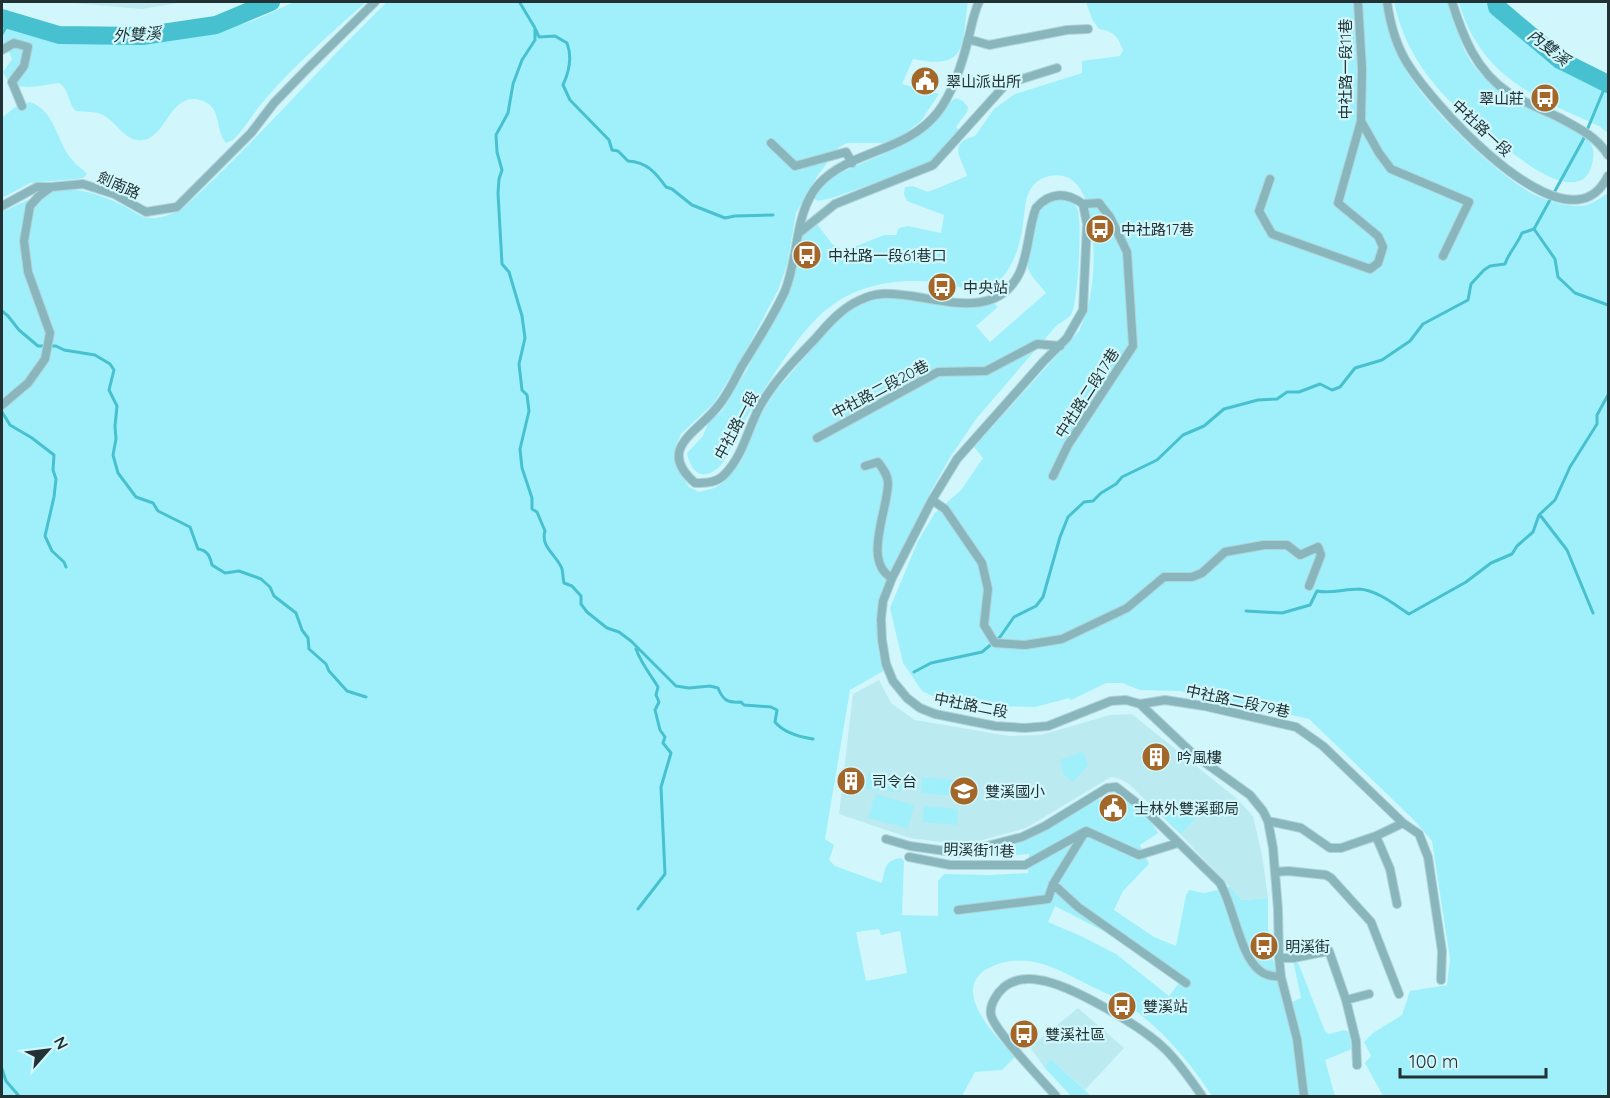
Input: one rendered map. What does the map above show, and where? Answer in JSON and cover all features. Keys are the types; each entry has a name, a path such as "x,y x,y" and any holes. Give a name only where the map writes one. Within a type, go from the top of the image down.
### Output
{"street":[{"name":"劍南路","path":"2,206 37,187 83,184 114,194 146,212 177,207 251,133 274,103 375,2"},
{"name":"中社路一段","path":"979,2 956,79 939,111 924,126 899,143 830,174 819,185 807,206 785,291 719,405 684,438 679,450 680,463 685,474 695,483 710,483 723,477 733,464 760,406 774,385 840,312 855,303 879,294 909,295 980,304 997,298 1009,288 1019,274 1032,218 1042,201 1052,196 1065,195 1083,204"},
{"name":"中社路一段11巷","path":"1270,179 1259,211 1272,234 1370,269 1378,263 1383,248 1378,236 1338,203 1361,121 1362,68 1358,2"},
{"name":"中社路一段","path":"1387,2 1397,42 1407,64 1433,101 1496,161 1524,182 1555,197 1575,200 1590,196 1602,186 1608,176"},
{"path":"1452,2 1469,49 1482,69 1509,93 1584,130 1601,143 1608,155"},
{"path":"968,39 988,45 1067,30 1088,29"},
{"path":"2,50 14,43 28,47 24,66 12,82 22,106"},
{"path":"799,232 836,204 933,165 1006,84 1057,68"},
{"path":"1361,121 1391,169 1469,202 1443,256"},
{"path":"771,143 795,166 846,152 852,163"},
{"path":"2,405 28,383 45,359 50,333 28,272 24,241 30,206 51,187"},
{"name":"中社路二段17巷","path":"1053,476 1068,445 1133,346 1127,252 1110,217 1099,203 1083,204"},
{"name":"中社路二段","path":"1083,204 1087,224 1083,310 1067,338 1042,362 957,459 932,500 892,578 883,601 881,619 886,664 893,681 907,698 920,708 935,714 995,726 1025,728 1047,726 1111,701 1126,700 1140,704"},
{"name":"中社路二段20巷","path":"817,438 938,372 986,371 1037,344 1059,346"},
{"path":"865,466 878,462 885,471 888,483 880,526 878,561 885,574 892,578"},
{"path":"932,500 945,509 982,563 988,590 984,625 995,644 1025,645 1062,639 1127,608 1164,577 1192,577 1202,573 1225,552 1264,545 1287,545 1300,555 1318,547 1321,555 1309,586"},
{"name":"中社路二段79巷","path":"1140,704 1165,699 1296,727 1323,746 1403,823 1419,834 1428,857 1442,951 1441,980"},
{"path":"1140,704 1193,754 1250,795 1268,821 1275,872 1281,977 1298,1039 1304,1096"},
{"path":"886,839 910,846 960,853 1022,837 1045,826 1107,788 1116,787 1143,808 1220,883 1227,895 1241,937 1257,970 1266,975 1281,977"},
{"path":"1268,821 1301,828 1330,848 1341,848 1376,836 1403,823"},
{"path":"958,910 1048,898 1053,884 1086,831 1139,855 1178,843"},
{"name":"明溪街11巷","path":"909,857 950,866 1025,865 1086,831"},
{"path":"1376,836 1390,869 1396,904"},
{"path":"1275,872 1326,875 1331,878 1371,922 1399,994"},
{"path":"1053,884 1078,907 1186,982"},
{"path":"1279,958 1293,958 1329,951 1346,1000 1356,1041 1357,1065"},
{"path":"1056,1096 1008,1042 991,1014 996,998 1005,987 1014,981 1040,980 1055,984 1108,1010 1139,1029 1165,1049 1202,1096"},
{"path":"1346,1000 1369,994"}],"shaded area":[{"path":"61,2 183,2 142,9"},
{"path":"294,2 366,2 299,63 262,103 237,136 226,143 222,138 216,114 203,101 191,99 182,102 155,134 147,139 137,140 127,136 103,115 76,111 65,89 59,83 20,86 13,84 3,72 12,59 2,45 2,24 60,39 131,42 182,37 230,28 257,19"},
{"path":"387,2 968,2 963,41 954,57 945,61 931,62 913,59 902,84 939,94 921,121 890,143 847,143 839,147 818,175 796,213 787,265 778,290 742,358 714,403 681,434 674,454 676,466 689,487 699,492 714,488 724,482 742,460 759,418 774,393 841,315 857,304 880,297 979,307 995,304 998,307 976,326 990,342 1046,293 1029,271 1028,265 1030,236 1039,209 1043,204 1061,197 1074,203 1079,219 1079,247 1076,296 1071,315 1056,326 976,419 949,459 931,491 881,598 885,670 850,690 825,839 834,845 829,860 835,866 882,883 888,863 901,858 904,861 902,915 938,916 938,881 944,874 1028,873 1029,854 996,857 992,854 993,850 1033,836 1090,803 1118,792 1152,823 1158,833 1140,845 1149,864 1123,891 1114,910 1154,937 1176,946 1189,890 1204,893 1230,887 1242,900 1268,898 1268,947 1278,973 1293,1035 1299,1096 1212,1096 1175,1047 1129,1006 1055,969 1038,963 1017,960 1001,963 985,970 976,980 973,991 975,1003 981,1015 998,1039 1015,1057 1002,1070 975,1072 963,1096 2,1096 2,212 38,196 66,190 101,196 146,217 162,217 181,210 234,160","holes":["1055,906 1135,950 1179,983 1169,996 1116,954 1048,922","879,929 881,935 900,931 907,973 866,981 856,932"]},
{"path":"1086,2 1382,2 1393,44 1414,82 1441,116 1491,164 1529,192 1558,203 1583,206 1608,193 1608,1096 1383,1096 1365,1063 1371,1056 1364,1042 1373,1033 1402,1015 1410,991 1447,985 1450,959 1432,841 1414,820 1309,719 1180,691 1140,690 1122,683 1106,683 1071,700 1069,698 1035,707 995,706 941,700 922,691 903,663 890,608 918,541 935,513 961,490 983,458 974,447 1079,331 1084,320 1092,284 1093,233 1090,213 1084,196 1075,183 1063,176 1046,177 1033,186 1026,200 1021,238 1014,260 1006,273 989,287 974,289 935,282 903,281 857,291 830,306 811,324 787,355 754,406 720,466 710,473 701,474 689,462 687,453 703,436 708,423 722,411 746,371 786,292 801,234 817,224 832,244 841,249 849,249 884,235 896,235 899,228 908,226 941,233 944,215 907,201 904,194 905,187 913,186 928,192 967,176 958,151 959,147 966,139 975,136 994,109 1015,94 1082,73 1082,61 1120,56 1123,50 1117,38 1108,31 1099,29 1092,19"},
{"path":"1394,2 1448,2 1464,49 1488,81 1523,105 1576,130 1590,142 1593,157 1586,177 1578,182 1569,182 1548,176 1500,144 1460,111 1442,93 1412,52"},
{"path":"1459,2 1491,2 1503,18 1562,68 1608,93 1608,133 1599,126 1532,94 1512,81 1480,48 1468,27"},
{"path":"956,98 968,107 967,112 956,127 960,132 936,159 926,165 832,198 818,201 815,199 815,195 826,181 914,138"},
{"path":"30,102 45,112 67,153 87,174 83,178 30,183 2,198 2,118 15,107"},
{"name":"雙溪國小","path":"879,680 891,703 915,720 1009,736 1041,735 1110,715 1132,714 1237,799 1253,816 1262,855 1268,898 1242,900 1129,784 1111,777 1026,828 964,845 910,838 839,814 853,694"},
{"path":"1083,752 1088,765 1073,782 1064,775 1060,760"},
{"path":"868,773 902,776 901,792 866,789"},
{"path":"922,777 956,780 955,796 921,793"},
{"path":"875,794 914,805 908,828 868,818"},
{"path":"1158,802 1174,816 1182,807 1195,818 1181,834 1153,808"},
{"path":"924,806 958,809 957,825 923,822"},
{"path":"1293,960 1296,960 1299,965 1325,1031 1329,1034 1344,1030 1349,1032 1352,1049 1325,1060 1335,1096 1308,1096 1290,1003 1301,998"},
{"path":"1078,1008 1124,1048 1085,1090 1051,1059 1044,1067 1030,1047"},
{"path":"1051,1059 1091,1096 1071,1096 1044,1067"}],"waterway":[{"name":"外雙溪","path":"2,18 59,35 142,36 216,25 271,2"},
{"path":"521,2 535,28 535,40 522,60 513,84 508,113 496,135 497,152 502,170 498,193 502,264 509,272 522,316 525,338 519,364 522,390 527,395 529,411 520,449 522,468 532,498 532,509 537,512 545,531 545,542 560,564 564,583 572,586 581,596 581,604 587,612 607,628 619,632 631,641 676,686 689,688 710,686 718,688 724,698 729,701 741,702 744,705 771,707 777,710 775,722 779,726 792,734 813,739"},
{"name":"內雙溪","path":"1496,2 1497,7 1560,60 1608,84"},
{"path":"2,34 10,20"},
{"path":"536,30 539,37 555,36 567,43 569,64 563,85 570,100 609,140 612,150 618,151 628,161 650,169 666,187 692,205 725,218 773,215"},
{"path":"914,672 931,663 982,652 1000,637 1014,617 1036,606 1043,597 1068,517 1084,502 1093,501 1122,477 1157,460 1183,435 1204,426 1224,409 1258,400 1277,399 1287,392 1299,392 1320,384 1332,390 1340,387 1355,368 1382,360 1410,341 1423,324 1468,300 1471,284 1484,270 1490,266 1505,264 1522,233 1534,229 1583,140 1607,82"},
{"path":"1534,229 1555,259 1558,277 1575,293 1608,305"},
{"path":"2,311 38,346 56,346 64,350 95,355 110,364 114,370 109,390 117,406 113,455 118,473 136,497 153,503 158,511 190,527 198,549 208,554 212,565 225,573 239,571 261,579 270,587 274,596 296,613 302,630 308,638 309,649 326,664 329,671 347,691 366,697"},
{"path":"1246,611 1282,613 1310,605 1317,591 1359,589 1379,595 1409,614 1466,582 1491,563 1512,554 1517,546 1533,532 1539,515 1555,500 1570,467 1597,424 1597,415 1608,395"},
{"path":"2,412 10,425 54,455 53,470 56,479 45,536 52,551 66,567"},
{"path":"1540,515 1567,550 1593,613"},
{"path":"636,649 658,687 656,695 659,702 655,710 660,730 665,737 663,743 671,753 661,787 665,874 638,909"},
{"path":"2,1069 6,1081 19,1096"}],"place":[{"name":"翠山派出所","path":"925,81"},
{"name":"翠山莊","path":"1545,98"},
{"name":"中社路17巷","path":"1100,229"},
{"name":"中社路一段61巷口","path":"807,255"},
{"name":"中央站","path":"942,287"},
{"name":"吟風樓","path":"1156,757"},
{"name":"司令台","path":"851,781"},
{"name":"雙溪國小","path":"964,791"},
{"name":"士林外雙溪郵局","path":"1113,808"},
{"name":"明溪街","path":"1264,946"},
{"name":"雙溪站","path":"1122,1006"},
{"name":"雙溪社區","path":"1024,1034"}]}
